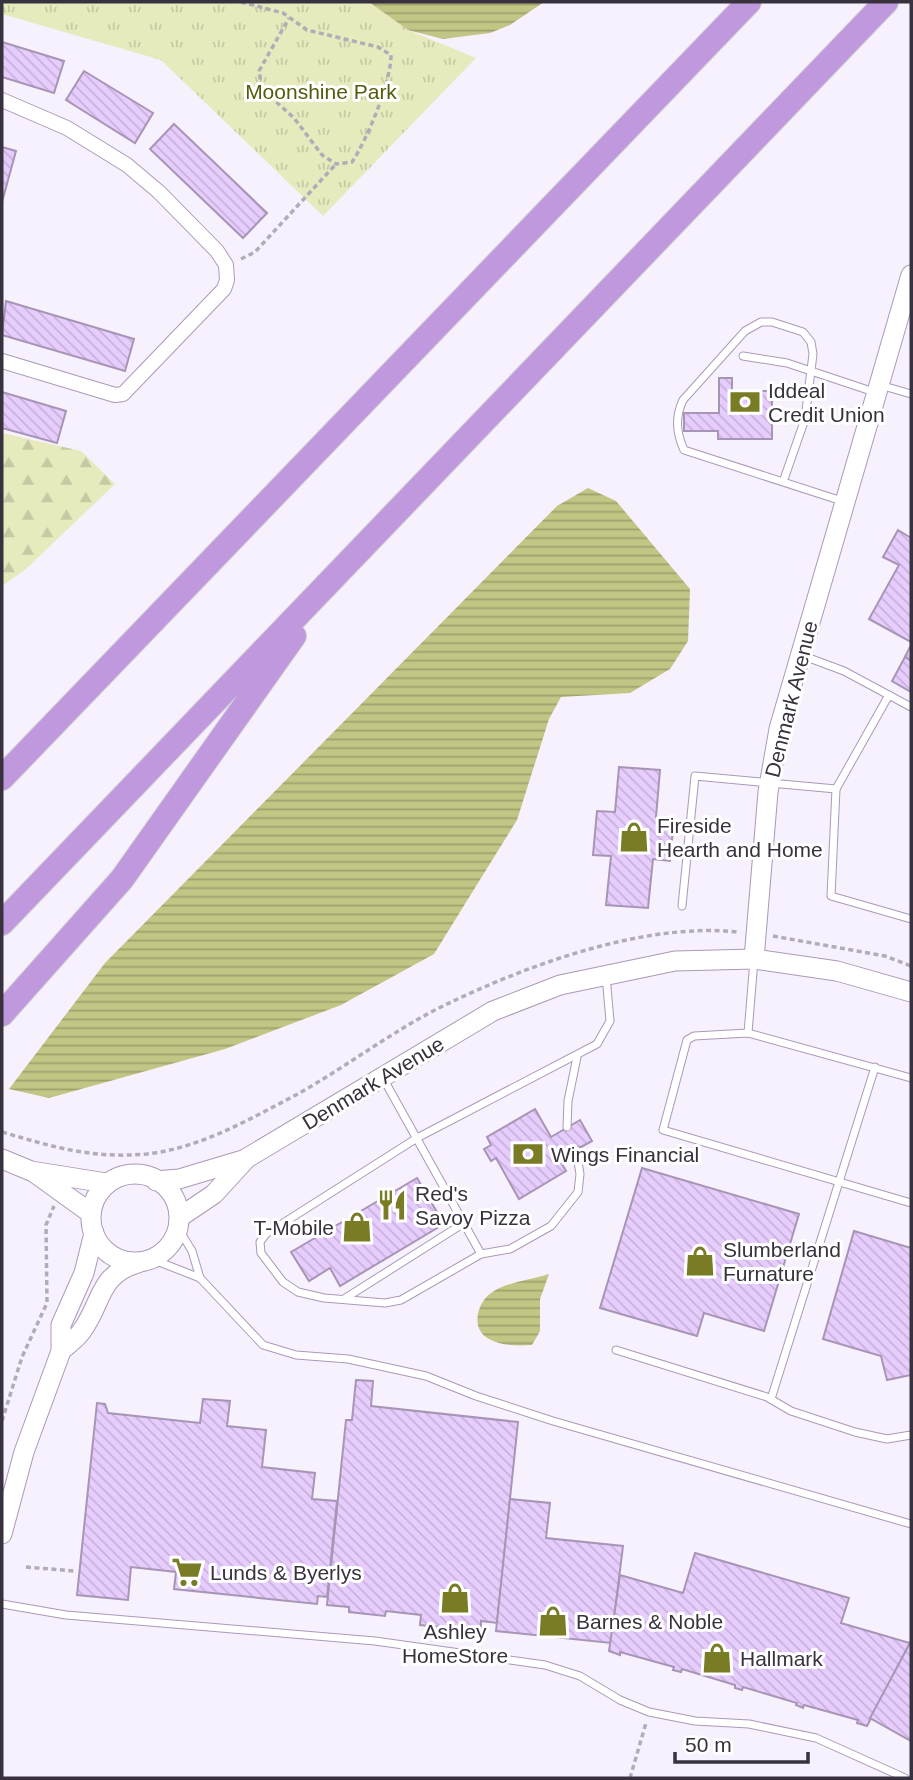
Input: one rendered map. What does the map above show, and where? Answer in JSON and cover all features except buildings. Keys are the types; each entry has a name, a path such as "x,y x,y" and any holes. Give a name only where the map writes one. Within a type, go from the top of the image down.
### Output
{"highway":[{"path":"2,778 749,2"},
{"path":"2,923 886,2"},
{"path":"2,1014 122,879 343,568"}],"street":[{"path":"2,100 66,128 127,165 169,202 217,251 226,265 228,280 224,289 123,394 116,395 2,361"},
{"name":"Denmark Avenue","path":"156,1181 179,1179 247,1158 493,1011 560,985 606,973 675,961 754,959 769,781 779,729 908,297 911,275"},
{"path":"754,959 837,971 911,992"},
{"name":"Denmark Avenue","path":"179,1222 214,1194 247,1158"},
{"path":"2,1159 31,1171 89,1212 95,1241 113,1258 145,1260"},
{"path":"31,1171 106,1183 135,1172 164,1184 178,1205 179,1222 165,1251 119,1269 106,1283 81,1332 61,1351"},
{"path":"89,1212 106,1183"},
{"path":"2,1534 24,1452 61,1351 61,1325 84,1273 94,1233"}],"lane":[{"path":"783,482 805,419 813,354 811,342 803,332 789,325 761,322 745,331 683,400 676,414 678,437 684,450 783,482 845,502"},
{"path":"744,356 787,363 879,389 911,394"},
{"path":"800,655 844,671 911,707"},
{"path":"890,695 836,789 831,896 911,919"},
{"path":"682,906 695,776 836,789"},
{"path":"748,1033 754,959"},
{"path":"576,1150 580,1174 578,1192 551,1226 510,1249 481,1254 401,1300 385,1303 298,1292 283,1282 261,1253 260,1242 266,1234 416,1138 597,1044 610,1021 606,973"},
{"path":"911,1078 748,1033 694,1036 687,1040 663,1130 911,1203"},
{"path":"567,1127 568,1101 577,1056"},
{"path":"771,1399 875,1067"},
{"path":"382,1077 481,1254"},
{"path":"179,1222 200,1278 263,1345 296,1355 348,1359 426,1376 476,1396 553,1421 911,1524"},
{"path":"343,1299 464,1223"},
{"path":"145,1260 200,1278"},
{"path":"616,1350 771,1399 791,1411 855,1432 887,1439 911,1435"},
{"path":"2,1604 66,1615 375,1641 520,1661 580,1676 620,1700 649,1712 695,1721 749,1724 816,1738 905,1778"}],"path":[{"path":"241,2 289,18 307,30 378,47 391,55 391,70 365,144 352,162 336,164 322,155 294,118 262,89 260,71 289,18"},
{"path":"226,265 255,252 336,164"},
{"path":"2,1421 22,1357 47,1303 46,1225 50,1212 63,1193"},
{"path":"26,1567 74,1571"},
{"path":"630,1778 649,1712"}],"green space":[{"name":"Moonshine Park","path":"2,2 369,2 408,30 476,58 323,216 161,60 2,14"},
{"path":"2,433 81,451 115,484 26,569 2,586"}],"shaded area":[{"path":"369,2 544,2 510,25 490,33 443,39 408,30"},
{"path":"588,488 616,501 690,589 688,641 670,669 630,693 561,697 549,719 517,820 434,954 341,1005 225,1049 49,1098 9,1089 105,963 557,506"},
{"path":"549,1274 540,1299 540,1331 532,1345 504,1344 483,1335 479,1329 478,1316 486,1297 504,1286"}],"place":[{"name":"Iddeal Credit Union","path":"745,402"},
{"name":"Fireside Hearth and Home","path":"634,837"},
{"name":"Wings Financial","path":"528,1154"},
{"name":"Red's Savoy Pizza","path":"392,1205"},
{"name":"T-Mobile","path":"357,1227"},
{"name":"Slumberland Furnature","path":"700,1261"},
{"name":"Lunds & Byerlys","path":"187,1572"},
{"name":"Ashley HomeStore","path":"455,1598"},
{"name":"Barnes & Noble","path":"553,1621"},
{"name":"Hallmark","path":"717,1658"}]}
